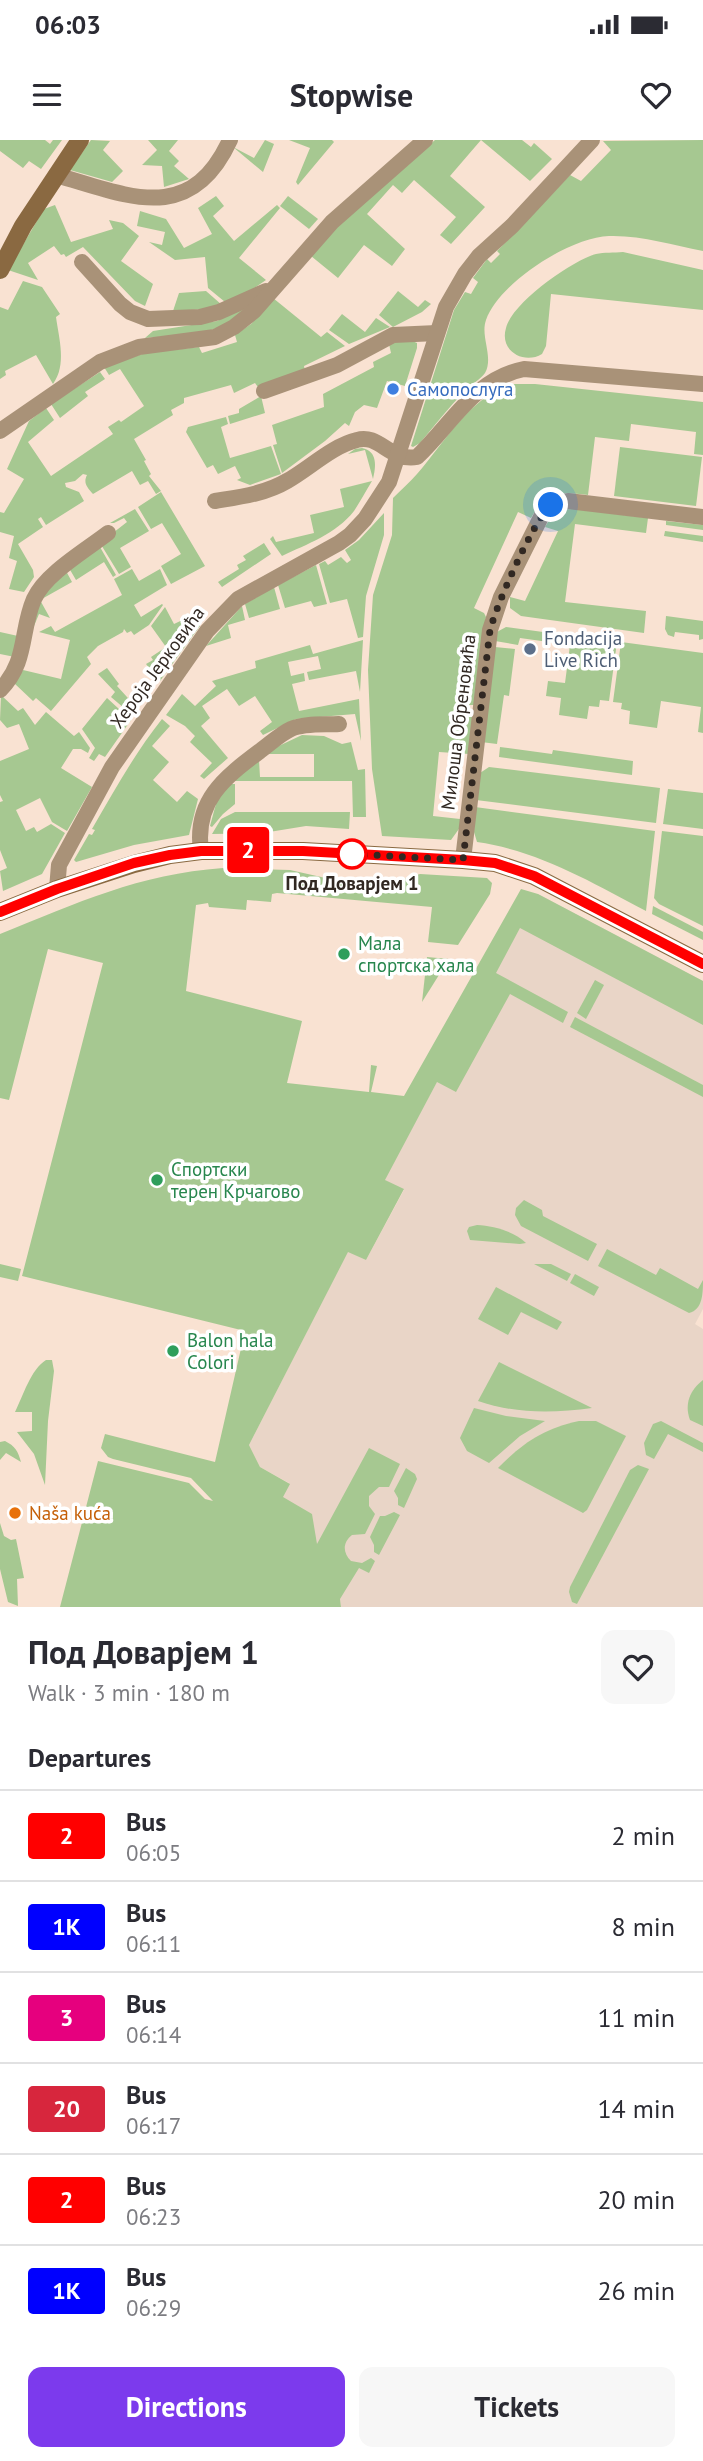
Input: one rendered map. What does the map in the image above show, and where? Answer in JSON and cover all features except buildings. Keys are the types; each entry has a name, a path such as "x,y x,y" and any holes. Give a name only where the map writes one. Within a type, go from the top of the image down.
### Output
{"street":[{"path":"0,270 23,226 80,140"},
{"path":"56,175 134,197 158,199 199,185 214,170 230,140"},
{"path":"0,431 100,362 117,354 139,347 215,337 234,327 275,287 332,222 425,140"},
{"name":"Хероја Јерковића","path":"57,889 59,864 112,767 196,644 238,598 351,535 365,519 389,482 446,307 472,264 512,226 592,140"},
{"path":"82,262 120,304 130,312 148,319 200,317 219,312 275,287"},
{"path":"264,391 337,365 388,336 415,332 437,333"},
{"path":"215,501 266,491 356,440 366,438 406,459 417,457 463,405 495,378 507,372 524,369 703,384"},
{"name":"Милоша Обреновића","path":"463,860 490,630 501,597 542,515 551,505 568,501 703,517"},
{"path":"0,690 16,669 31,608 38,592 108,533"},
{"path":"201,851 200,829 207,804 213,791 228,776 292,728 339,724"},
{"path":"0,912 134,863 201,851 303,851 463,860 495,863 534,876 703,964"}],"shaded area":[{"path":"538,894 703,981 703,1309 695,1324 703,1329 703,1607 341,1607 317,1545 282,1497 289,1483 260,1467 249,1445 348,1251 366,1260 404,1190 384,1180"}],"green space":[{"path":"0,140 45,140 50,144 53,140 62,140 41,169 29,161 23,168 0,151"},
{"path":"91,140 110,141 103,150 123,171 112,182 70,170"},
{"path":"148,140 178,140 169,151 179,161 174,166 189,179 164,187 162,166 142,165 157,150"},
{"path":"265,140 274,144 263,172 233,147 254,158"},
{"path":"289,140 334,142 298,185 296,182 310,148"},
{"path":"435,140 481,140 450,176 485,207 451,244 440,235 456,217 414,180 402,193 393,185 367,214 405,249 392,266 364,245 338,278 311,256 338,225"},
{"path":"481,140 522,140 531,147 534,143 552,159 530,181"},
{"path":"703,140 703,251 645,239 609,236 575,244 538,264 505,291 486,320 488,360 485,373 459,397 420,443 411,446 454,310 465,292 471,294 478,282 473,278 487,259 491,263 500,254 497,251 570,175 581,181 611,150 603,141"},
{"path":"216,196 224,206 213,216 234,241 277,205 280,208 239,258 266,280 250,291 225,302 208,288 205,257 175,260 149,242 162,245 165,232 137,226 140,211 166,219 184,248 212,234 198,208"},
{"path":"288,196 318,219 309,229 280,206"},
{"path":"55,205 71,242 113,229 109,220 123,223 139,236 121,261 153,284 145,306 135,301 83,247 66,257 54,246 28,263 38,280 8,270 44,209"},
{"path":"623,252 703,270 703,310 551,294 546,346 542,354 521,357 510,349 506,343 506,328 519,307 531,295 585,258 599,253"},
{"path":"23,281 42,287 60,314 56,317 61,360 53,384 36,355 5,371 6,375 0,379 0,307 8,310"},
{"path":"206,291 222,305 173,311 179,293"},
{"path":"398,291 418,307 425,300 431,304 422,312 393,327 379,315"},
{"path":"273,298 321,337 327,332 345,346 304,366 305,371 260,390 255,383 234,393 231,385 184,398 184,403 171,410 173,415 134,439 146,460 144,461 151,474 149,476 161,491 156,494 148,481 140,485 132,471 93,494 86,485 87,475 83,474 75,481 65,483 66,487 79,492 84,501 46,525 41,517 38,519 43,527 18,544 33,570 34,577 24,592 9,589 17,561 9,558 14,536 0,532 0,512 4,513 24,479 7,469 29,421 46,408 54,420 28,442 51,476 113,434 108,427 119,420 121,422 144,406 120,369 109,375 104,367 145,353 199,347 202,353 237,342 235,335 251,324"},
{"path":"245,309 235,318 212,330 145,338 153,331 217,321"},
{"path":"342,314 365,332 376,318 390,327 349,344 329,330"},
{"path":"401,340 417,343 405,386 387,381 377,408 364,405 355,412 349,426 345,423 282,473 273,445 277,444 272,425 324,407 323,394 374,367 373,362 391,353 389,344"},
{"path":"100,372 105,379 85,392 88,396 60,418 51,404"},
{"path":"513,384 703,402 703,455 694,454 696,432 631,424 629,441 595,437 588,495 555,495 543,502 531,518 518,512 474,608 486,617 475,705 469,705 468,715 474,716 469,754 439,752 433,816 460,819 461,826 451,840 382,836 372,769 368,670 373,595 392,535 393,498 417,474 471,409 497,390"},
{"path":"261,396 265,413 230,424 228,416 239,413 239,409"},
{"path":"226,417 228,424 221,427 230,458 271,446 281,474 250,485 237,480 241,478 235,466 218,474 213,465 207,468 186,432 188,427"},
{"path":"620,447 702,457 696,506 614,496"},
{"path":"362,448 371,452 373,456 373,479 365,450 348,454"},
{"path":"372,481 347,519 321,538 282,556 270,539 273,536 276,542 314,533 310,515 344,507 340,489"},
{"path":"161,492 205,566 171,584 161,566 181,554 162,523 151,529 138,507"},
{"path":"135,509 149,531 120,548 131,567 119,574 100,543 127,522 124,518 110,523"},
{"path":"574,509 648,518 646,533 575,524 565,602 646,611 644,633 521,616 510,608 510,597 525,601 558,531 545,527 548,522 560,511"},
{"path":"384,513 384,535 366,596 363,637 358,638 347,599 330,603 319,564 325,561 328,565 341,557 347,563 351,560 345,550 359,540"},
{"path":"666,521 703,525 703,530 666,525"},
{"path":"665,531 703,536 703,542 664,536"},
{"path":"264,543 271,554 222,587 218,582 239,569 237,565 246,560 243,556"},
{"path":"100,547 116,575 113,577 104,562 76,580 69,568"},
{"path":"316,565 327,604 314,607 311,601 285,608 278,585"},
{"path":"132,569 139,581 160,569 167,585 134,605 141,617 163,605 149,625 134,635 124,629 98,646 87,657 91,664 51,711 36,698 33,701 14,683 23,670 61,679 70,640 39,632 51,626 55,632 122,595 114,579"},
{"path":"66,571 72,582 40,600 50,618 39,614 34,626 32,625 37,601"},
{"path":"274,587 280,609 249,618 245,604"},
{"path":"242,606 245,620 228,625 231,638 206,646"},
{"path":"165,607 174,624 193,615 200,626 160,681 146,664 166,647 151,626"},
{"path":"666,616 703,621 703,639 699,640 699,635 675,632 674,637 668,635 665,629"},
{"path":"506,627 617,642 609,701 600,700 599,707 589,706 587,719 559,715 561,698 546,696 548,681 565,683 570,645 520,638 518,645 495,641 495,633"},
{"path":"0,632 18,636 15,657 0,654"},
{"path":"363,640 360,692 356,671 309,680 307,672 321,669 318,656 288,662 291,676 304,673 305,681 292,684 299,711 359,699 361,741 355,714 296,719 263,735 260,731 272,722 255,696 239,706 227,689 202,706 210,718 201,726 228,758 204,779 200,776 212,763 190,742 195,736 185,726 166,715 182,694 195,706 216,686 212,681 256,668 255,661 310,645 313,654"},
{"path":"621,642 703,653 703,733 698,732 701,707 661,701 657,728 629,724 630,711 621,709 622,703 613,702"},
{"path":"495,647 515,649 509,696 504,695 497,744 481,742"},
{"path":"107,668 119,684 117,686 137,708 131,714 111,697 115,692 98,674"},
{"path":"1,695 18,711 23,708 35,725 46,712 74,736 79,732 90,748 88,753 73,749 61,768 92,787 67,831 52,822 40,798 16,810 26,831 34,827 37,832 51,824 65,833 42,874 3,891 0,871 7,868 0,850 0,802 3,801 0,795 0,761 29,749 19,724 7,728 0,720"},
{"path":"107,698 131,720 105,757 99,754 94,761 89,758 95,748 82,729"},
{"path":"162,719 170,726 152,746 169,762 153,780 177,802 187,791 198,799 189,835 134,845 76,862 74,860 89,834 92,835 95,830 92,829 117,786"},
{"path":"302,735 324,736 342,744 351,742 358,770 365,769 366,817 353,817 352,781 232,781 259,760 260,777 314,777 314,754 266,754"},
{"path":"500,747 552,754 553,750 633,761 632,775 499,757"},
{"path":"489,767 660,788 656,823 476,800 480,773"},
{"path":"229,784 235,784 235,804 212,827 210,826 217,800"},
{"path":"668,789 703,793 703,829 663,824"},
{"path":"475,807 655,831 646,911 543,860 500,846 477,842 474,832"},
{"path":"235,812 350,812 349,829 306,826 263,833 212,834 221,819"},
{"path":"662,831 703,836 703,926 659,904 654,898"},
{"path":"223,868 290,870 339,881 391,883 420,874 487,878 492,883 490,894 458,945 428,942 432,907 277,893 272,894 271,902 247,900 246,910 209,907 208,903 196,905 186,991 302,1021 287,1083 369,1092 371,1065 377,1066 371,1092 404,1096 521,889 538,894 703,981 703,1025 520,928 496,973 568,1012 563,1023 510,994 456,1092 437,1082 385,1180 404,1189 366,1260 348,1252 249,1445 260,1467 290,1484 283,1497 312,1514 317,1544 369,1448 400,1464 389,1487 379,1487 369,1496 369,1506 375,1514 365,1534 352,1535 345,1545 346,1555 351,1561 362,1563 371,1558 375,1561 369,1573 359,1568 340,1599 341,1607 60,1607 98,1461 189,1483 205,1499 213,1501 191,1478 113,1459 101,1448 105,1434 215,1462 245,1331 22,1276 103,963 48,949 9,1100 0,1098 0,934 82,901 136,883 192,871"},
{"path":"653,906 703,932 703,940 652,914"},
{"path":"427,957 449,959 422,1002"},
{"path":"595,980 604,985 586,1019 577,1013"},
{"path":"575,1017 703,1085 703,1097 570,1027"},
{"path":"524,1200 542,1210 543,1216 597,1244 588,1261 521,1226 515,1215 516,1208"},
{"path":"477,1225 503,1230 526,1243 470,1240 467,1231 469,1227"},
{"path":"607,1249 656,1275 660,1268 698,1289 703,1280 700,1304 689,1313 598,1266"},
{"path":"0,1264 21,1269 18,1281 0,1277"},
{"path":"534,1264 551,1264 571,1274 567,1281"},
{"path":"575,1274 599,1287 594,1296 570,1283"},
{"path":"496,1287 562,1322 557,1330 521,1312 508,1335 478,1319"},
{"path":"46,1360 52,1360 54,1371 45,1485 34,1454 17,1432 32,1431 32,1412 15,1412 32,1376"},
{"path":"499,1362 592,1408 535,1411 478,1401"},
{"path":"703,1380 703,1426 690,1420 688,1403 695,1388"},
{"path":"474,1408 506,1416 545,1421 520,1436 489,1463 467,1451 460,1438"},
{"path":"579,1421 596,1421 626,1436 583,1513 498,1468 535,1438 555,1428"},
{"path":"661,1421 703,1443 703,1452 668,1434 654,1459 646,1455 644,1443 653,1424"},
{"path":"5,1441 16,1449 21,1462 6,1453 0,1460 0,1442"},
{"path":"638,1465 649,1469 577,1604 572,1602 570,1587 630,1470"},
{"path":"406,1468 415,1474 417,1479 404,1508 398,1505 394,1491"},
{"path":"394,1512 400,1515 379,1555 374,1552 370,1537 380,1516"},
{"path":"0,1523 4,1536 11,1540 16,1539 24,1578 17,1579 18,1606 8,1602 0,1569"}],"bus line":[{"name":"2","path":"0,912 134,863 201,851 303,851 463,860 495,863 547,881 703,964"}],"place":[{"name":"Самопослуга","path":"393,389"},
{"name":"Fondacija Live Rich","path":"530,649"},
{"name":"Под Доварјем 1","path":"352,854"},
{"name":"Мала спортска хала","path":"344,954"},
{"name":"Спортски терен Крчагово","path":"157,1180"},
{"name":"Balon hala Colori","path":"173,1351"},
{"name":"Naša kuća","path":"15,1513"}],"route":[{"path":"352,854 463,860 490,630 501,597 538,522 551,505"}]}
